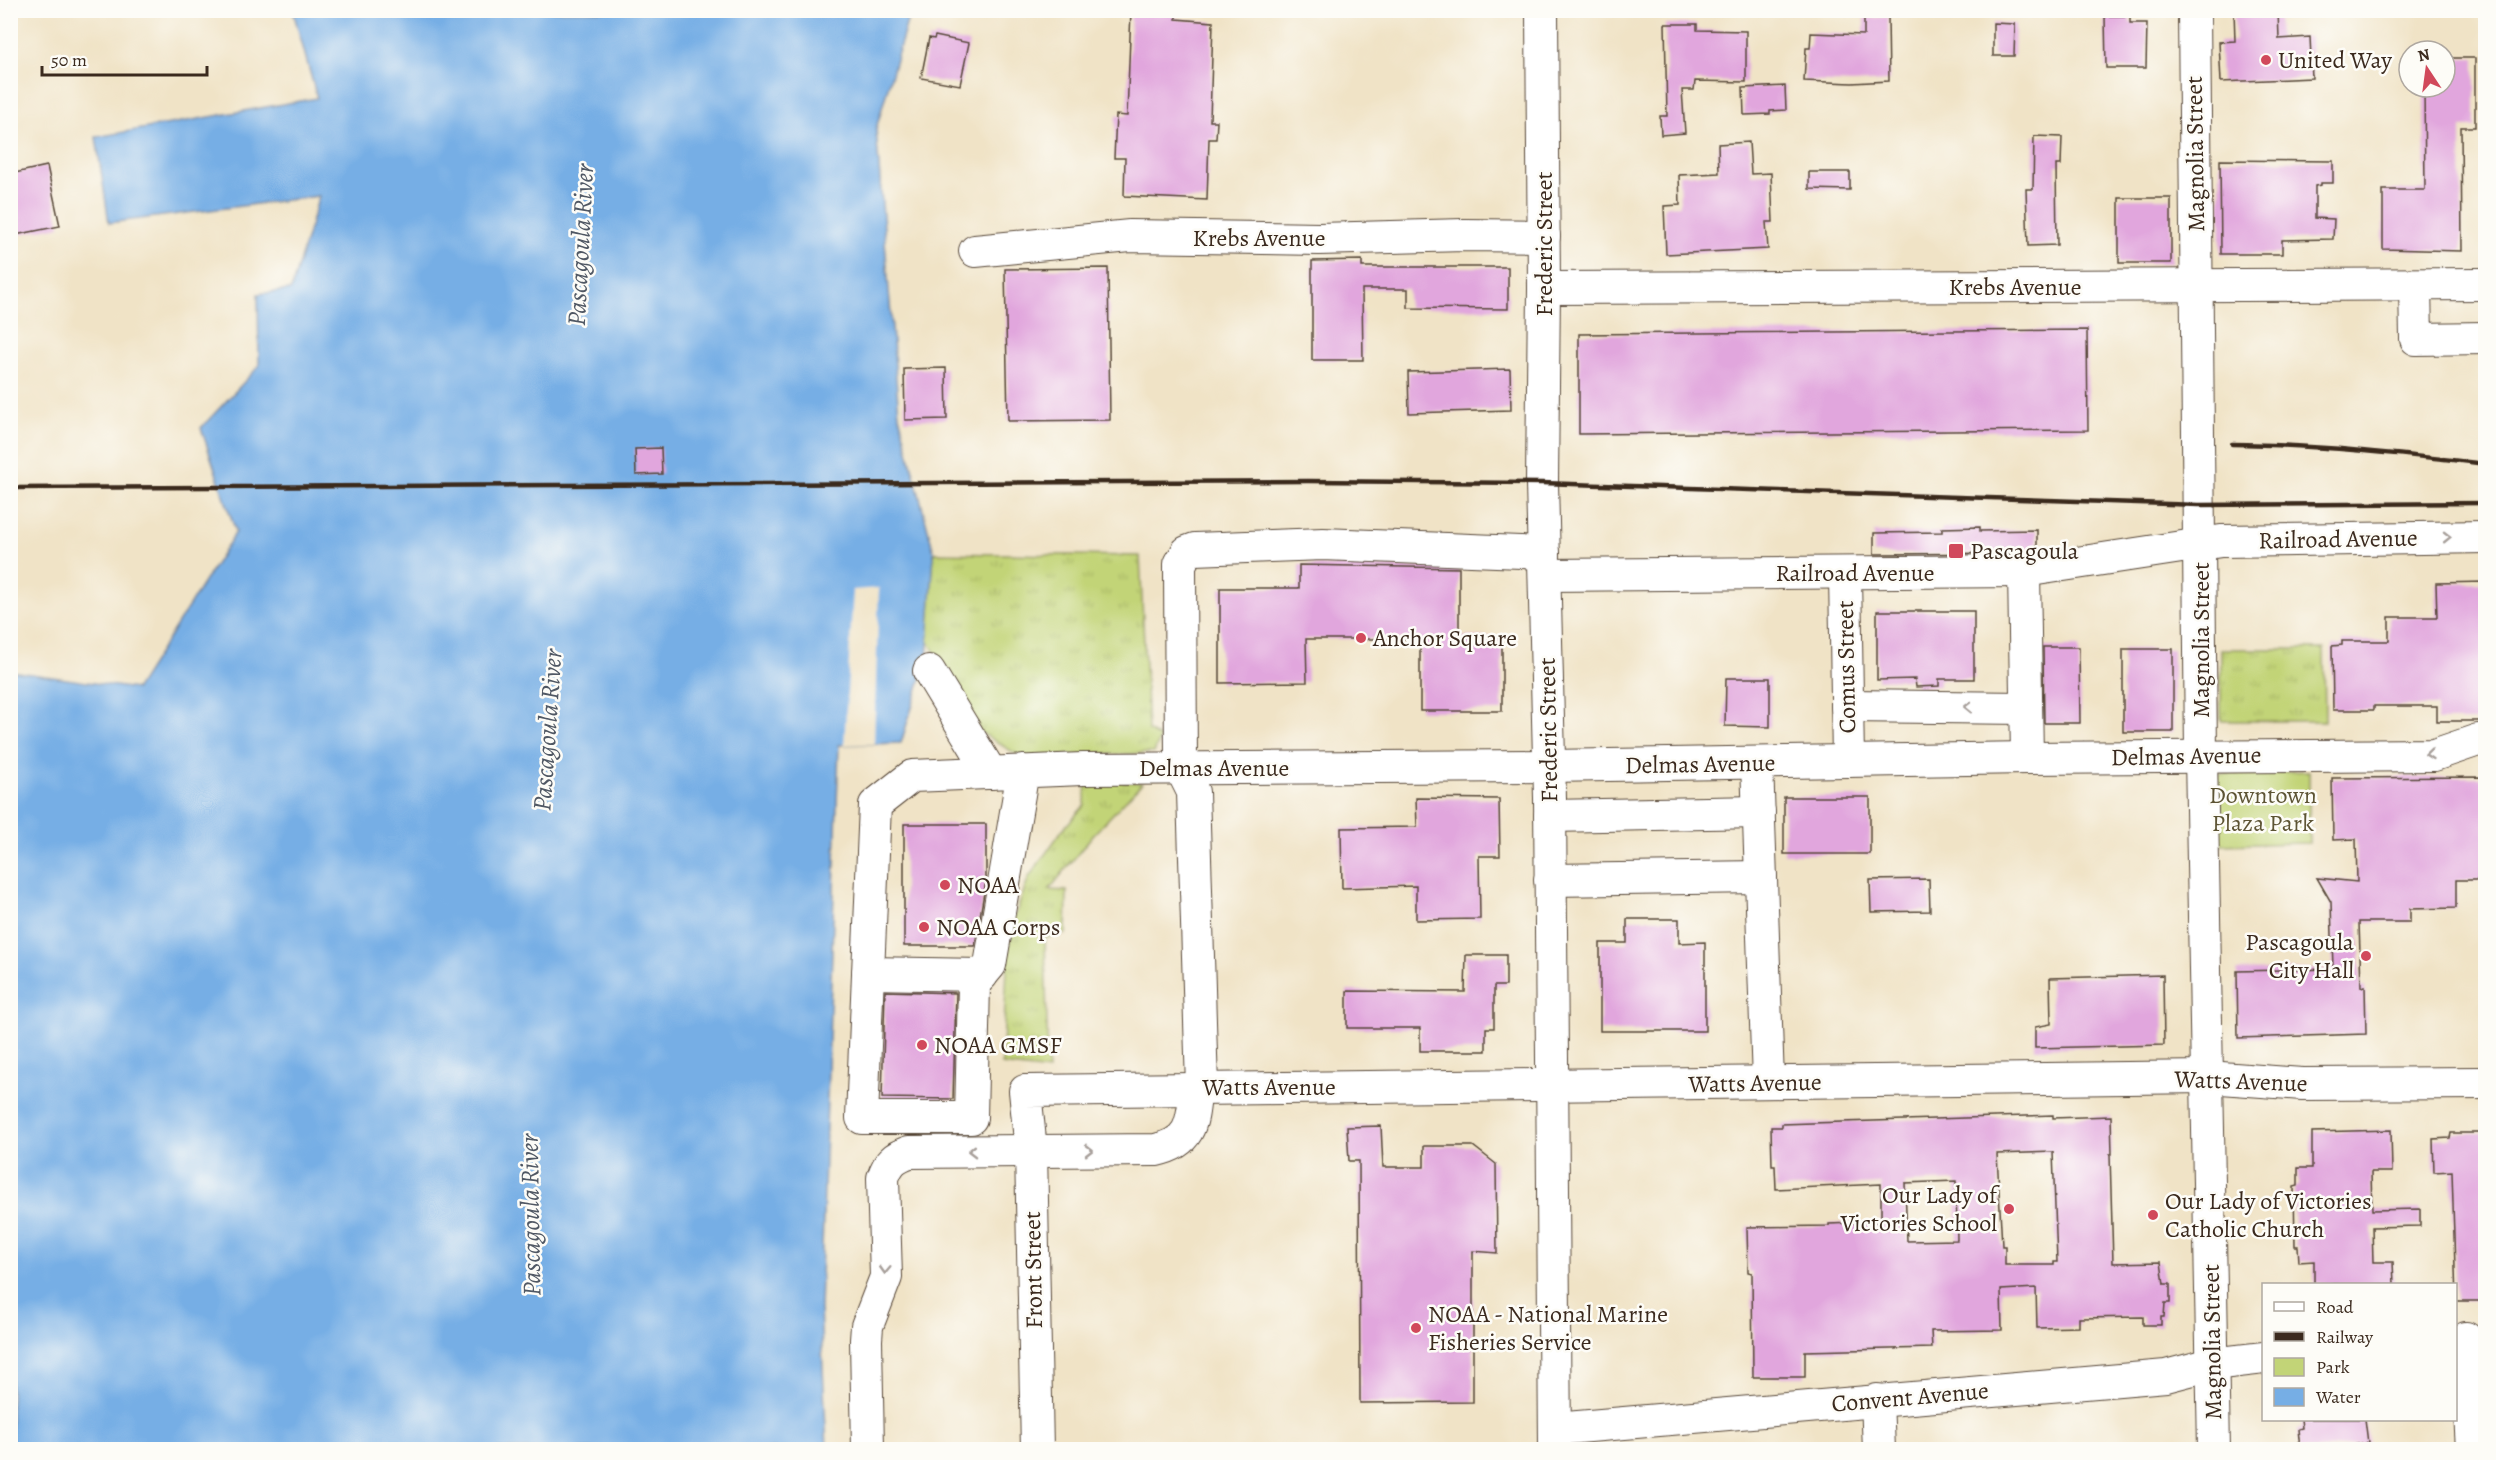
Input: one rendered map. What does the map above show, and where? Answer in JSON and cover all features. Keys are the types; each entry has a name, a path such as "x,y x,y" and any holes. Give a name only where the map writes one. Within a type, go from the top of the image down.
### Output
{"street":[{"name":"Frederic Street","path":"1542,10 1544,236 1542,483 1550,816 1555,1439"},
{"name":"Magnolia Street","path":"2194,10 2201,756 2214,1449"},
{"name":"Krebs Avenue","path":"975,251 1095,238 1130,237 1319,239 1464,235 1544,236"},
{"name":"Krebs Avenue","path":"1544,288 2486,284"},
{"path":"2415,285 2416,339 2486,338"},
{"name":"Railroad Avenue","path":"1181,768 1180,564 1188,552 1195,549 1323,543 1545,564 1845,573 2024,571 2085,564 2221,541 2486,537"},
{"path":"2024,571 2027,758"},
{"name":"Comus Street","path":"1845,573 1848,761"},
{"path":"929,671 991,773"},
{"path":"1847,706 2026,708"},
{"name":"Delmas Avenue","path":"868,972 875,805 912,776 1181,768 1549,766 2434,754 2478,740 2486,740"},
{"path":"1757,763 1767,1082"},
{"path":"868,1449 866,1340 867,1326 886,1277 884,1178 887,1165 897,1156 909,1152 1156,1150 1170,1147 1184,1137 1192,1125 1199,1087 1192,792 1181,768"},
{"path":"982,975 868,972 862,1118 971,1118 974,984 982,975 990,965 1023,771"},
{"path":"1550,816 1759,812"},
{"path":"1550,880 1761,877"},
{"name":"Watts Avenue","path":"1025,1091 1199,1087 2208,1077 2302,1084 2486,1083"},
{"name":"Front Street","path":"1025,1091 1031,1150 1036,1449"},
{"path":"2469,1338 2472,1449"},
{"name":"Convent Avenue","path":"1555,1439 1877,1400 2166,1376 2212,1364 2262,1358"},
{"path":"1877,1400 1879,1449"}],"green space":[{"path":"934,553 1140,556 1148,731 1160,738 1154,753 1021,757 980,732 928,640"},
{"path":"2221,649 2324,649 2325,721 2221,721"},
{"name":"Downtown Plaza Park","path":"2309,771 2309,843 2217,845 2216,774"},
{"path":"1086,779 1142,783 1092,836 1049,890 1067,891 1066,934 1045,938 1048,1071 1002,1065 1011,927 1029,877 1063,829 1085,805"}],"water":[{"name":"Pascagoula River","path":"293,11 910,11 876,129 899,415 934,553 927,659 901,743 839,745 820,1308 827,1449 11,1450 11,671 136,689 236,532 201,428 259,366 258,294 291,290 319,196 109,223 96,137 317,98"}],"pier":[{"path":"879,588 874,744 844,745 853,590"}],"building":[{"path":"1131,10 1176,12 1176,19 1213,22 1210,121 1217,121 1216,139 1209,139 1207,200 1124,196 1125,158 1114,158 1116,115 1127,116"},
{"name":"United Way","path":"2234,10 2278,10 2279,39 2310,37 2312,78 2221,82 2219,42 2235,41"},
{"path":"2105,16 2130,16 2130,23 2147,23 2146,68 2106,68"},
{"path":"1888,17 1889,81 1852,83 1804,81 1806,48 1810,48 1811,33 1864,35 1864,18"},
{"path":"1993,23 2015,24 2014,56 1993,56"},
{"path":"1665,24 1697,24 1697,30 1746,31 1746,82 1695,81 1694,90 1682,90 1685,133 1661,135 1660,116 1667,116"},
{"path":"935,36 969,43 960,85 921,78 929,38 934,39"},
{"path":"2457,58 2475,58 2475,127 2461,127 2462,251 2383,249 2383,190 2425,190 2424,99 2457,99"},
{"path":"1785,86 1786,110 1770,111 1770,114 1744,115 1743,88"},
{"path":"2034,136 2062,137 2061,165 2056,165 2057,245 2028,246 2026,189 2033,189"},
{"path":"1749,142 1751,174 1771,173 1773,222 1766,222 1768,249 1666,254 1664,206 1680,205 1679,175 1719,173 1718,144"},
{"path":"2220,160 2333,161 2333,183 2321,183 2315,186 2315,218 2334,219 2333,239 2282,240 2282,254 2221,254"},
{"path":"47,166 60,226 10,236 10,174"},
{"path":"1809,172 1850,172 1850,190 1809,189"},
{"path":"2119,198 2171,198 2171,263 2119,263"},
{"path":"1362,260 1362,267 1508,267 1508,309 1408,308 1408,289 1362,289 1363,360 1312,360 1312,261"},
{"path":"1108,268 1110,420 1008,421 1005,269"},
{"path":"2087,330 2088,430 1579,434 1579,334"},
{"path":"946,368 947,419 905,420 904,369"},
{"path":"1510,369 1511,410 1409,413 1408,372"},
{"path":"661,448 662,474 636,475 635,449"},
{"path":"1980,527 1980,531 2037,530 2037,551 1874,554 1874,533 1942,532 1942,528"},
{"name":"Anchor Square","path":"1299,565 1459,568 1459,637 1502,637 1502,711 1420,711 1420,639 1306,639 1307,682 1220,683 1220,588 1299,588"},
{"path":"2486,582 2486,721 2437,721 2437,706 2374,706 2374,710 2333,710 2332,646 2342,645 2342,641 2389,641 2389,617 2437,617 2436,583"},
{"path":"1877,611 1974,611 1974,679 1939,679 1939,686 1916,687 1915,679 1877,680"},
{"path":"2043,647 2079,647 2080,723 2044,723"},
{"path":"2123,649 2173,649 2173,732 2123,732"},
{"path":"1726,678 1770,678 1770,727 1725,726"},
{"path":"2486,777 2486,880 2456,880 2456,908 2410,909 2410,922 2359,922 2361,987 2365,986 2366,1034 2238,1038 2237,971 2333,969 2331,902 2317,878 2357,882 2356,839 2333,840 2332,778"},
{"path":"1784,797 1870,797 1870,854 1784,854"},
{"path":"1416,798 1499,799 1500,856 1479,856 1480,919 1416,920 1416,886 1342,888 1341,828 1417,827"},
{"name":"NOAA","path":"904,824 986,824 986,881 975,946 904,946"},
{"path":"1929,879 1930,911 1871,912 1870,880"},
{"path":"1627,919 1679,919 1679,943 1705,942 1705,1031 1600,1031 1600,943 1627,943"},
{"path":"1466,955 1506,955 1506,986 1494,986 1494,1028 1486,1028 1486,1051 1420,1051 1420,1028 1347,1028 1347,991 1465,992"},
{"path":"2163,975 2164,1045 2035,1048 2035,1027 2051,1024 2050,978"},
{"name":"NOAA GMSF","path":"885,991 956,993 953,1099 882,1098"},
{"path":"2053,1115 2053,1118 2111,1116 2113,1263 2161,1262 2164,1284 2170,1284 2170,1303 2165,1303 2161,1325 2143,1325 2143,1317 2079,1318 2079,1327 2037,1328 2036,1288 2001,1290 2002,1330 1931,1331 1932,1348 1805,1351 1805,1377 1753,1377 1752,1273 1748,1272 1747,1227 1829,1226 1829,1224 1881,1222 1881,1184 1776,1189 1775,1166 1772,1166 1771,1127 1782,1127 1782,1124","holes":["2053,1152 2057,1262 2054,1262 2054,1265 2005,1265 1997,1154","1956,1181 1957,1240 1907,1241 1905,1183"]},
{"name":"NOAA - National Marine Fisheries Service","path":"1381,1126 1383,1167 1424,1167 1424,1146 1473,1146 1496,1164 1497,1253 1473,1251 1473,1402 1360,1403 1359,1161 1349,1161 1347,1127"},
{"path":"2391,1130 2392,1172 2371,1172 2372,1210 2420,1209 2420,1226 2372,1227 2373,1262 2393,1262 2394,1283 2314,1283 2314,1261 2299,1262 2298,1246 2295,1246 2294,1187 2298,1186 2298,1168 2312,1168 2312,1132"},
{"path":"2451,1133 2486,1133 2486,1301 2457,1301 2452,1171 2434,1172 2433,1139 2450,1138"},
{"path":"2301,1421 2365,1421 2368,1443 2322,1449 2300,1449 2298,1429 2302,1428"}],"railway":[{"path":"2232,444 2296,446 2486,464"},
{"path":"10,488 1308,481 1542,483 2199,505 2486,503"}],"place":[{"name":"United Way","path":"2266,60"},
{"name":"Pascagoula","path":"1956,551"},
{"name":"Anchor Square","path":"1361,638"},
{"name":"NOAA","path":"945,885"},
{"name":"NOAA Corps","path":"924,927"},
{"name":"Pascagoula City Hall","path":"2366,956"},
{"name":"NOAA GMSF","path":"922,1045"},
{"name":"Our Lady of Victories School","path":"2009,1209"},
{"name":"Our Lady of Victories Catholic Church","path":"2153,1215"},
{"name":"NOAA - National Marine Fisheries Service","path":"1416,1328"}]}
